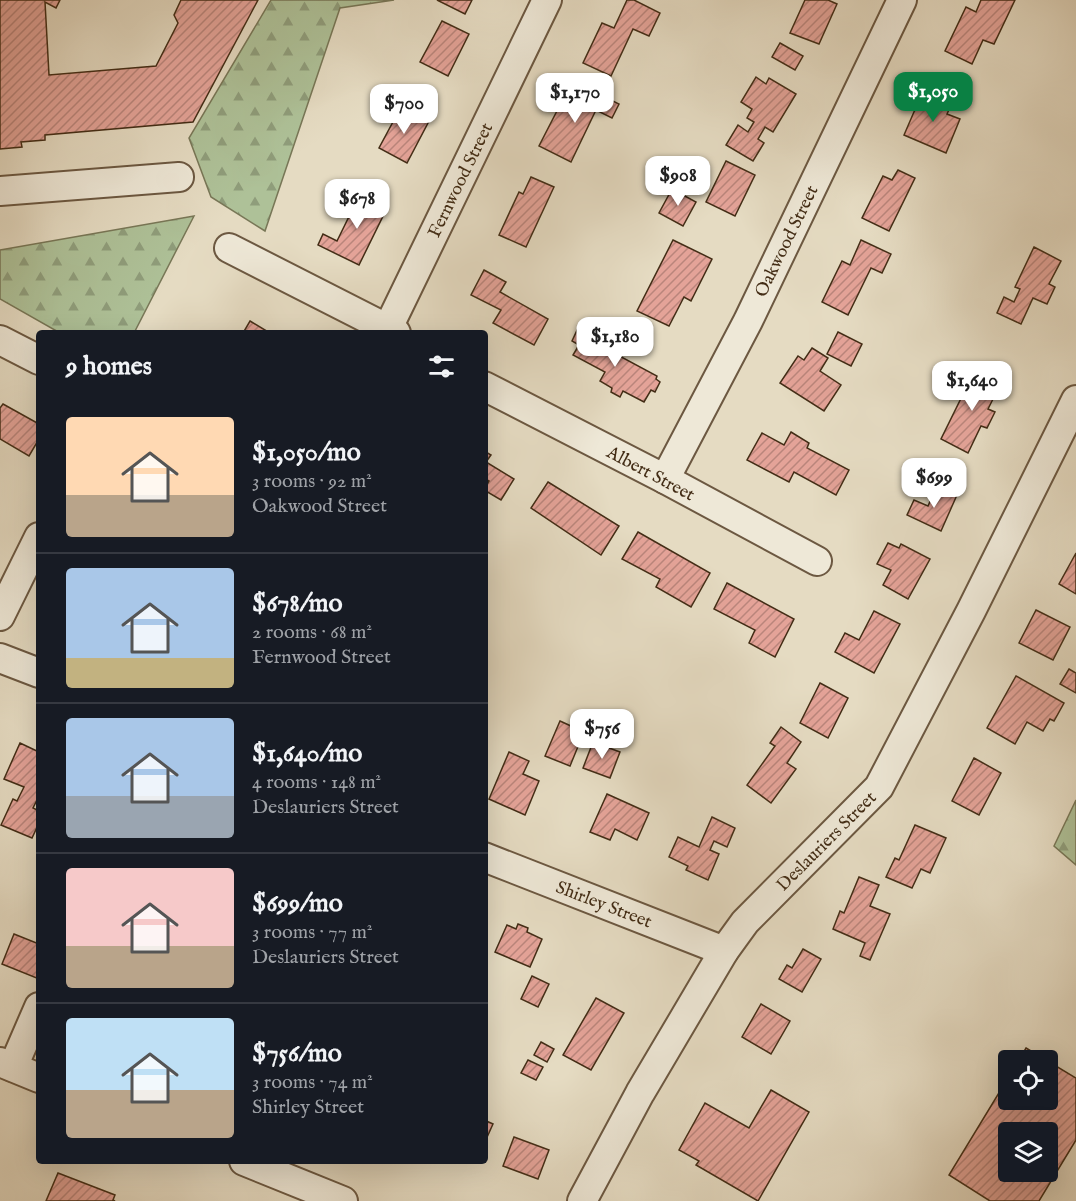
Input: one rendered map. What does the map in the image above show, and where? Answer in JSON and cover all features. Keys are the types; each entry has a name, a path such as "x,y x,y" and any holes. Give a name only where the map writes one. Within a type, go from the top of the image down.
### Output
{"street":[{"name":"Fernwood Street","path":"392,330 547,0"},
{"name":"Oakwood Street","path":"665,479 748,321 902,0"},
{"path":"0,191 179,177"},
{"path":"229,248 390,330"},
{"path":"0,340 36,358"},
{"name":"Albert Street","path":"488,388 665,479 817,561"},
{"name":"Deslauriers Street","path":"582,1201 640,1093 724,951 745,922 879,787 971,611 1076,400"},
{"path":"0,616 36,543"},
{"path":"0,658 36,672"},
{"name":"Shirley Street","path":"488,859 724,951"},
{"path":"36,1012 6,1065 36,1077"},
{"path":"252,1164 344,1201"}],"green space":[{"path":"271,0 394,0 340,8 265,231 211,197 189,138"},
{"path":"194,216 136,330 55,330 0,299 0,250"},
{"path":"1076,800 1076,865 1054,846"}],"building":[{"path":"0,0 60,0 56,8 45,2 49,75 156,66 178,23 174,15 181,0 258,0 193,122 45,135 45,140 21,142 22,147 0,149"},
{"path":"437,0 472,0 465,14"},
{"path":"627,0 634,0 660,13 649,36 633,29 611,76 583,63 602,23 614,28"},
{"path":"805,0 828,0 837,4 819,44 790,33"},
{"path":"981,0 1015,0 994,44 983,40 972,64 945,51 966,7 976,12"},
{"path":"442,21 469,34 448,76 420,62"},
{"path":"780,43 803,56 795,70 772,57"},
{"path":"756,77 766,84 769,78 796,94 773,132 765,127 758,139 764,143 753,161 726,145 738,125 748,132 754,122 747,118 752,109 741,102"},
{"path":"583,86 619,104 612,118 596,110 571,162 539,146 559,107 575,115 582,103 576,100"},
{"path":"923,91 952,103 947,114 960,119 946,153 904,135"},
{"path":"401,107 429,121 407,163 379,148"},
{"path":"726,161 755,175 735,216 706,202"},
{"path":"898,170 915,178 889,231 862,218 883,176 892,180"},
{"path":"531,177 554,187 526,247 499,235 519,192 523,194"},
{"path":"672,189 696,202 683,226 659,213"},
{"path":"361,192 388,206 359,265 318,245 323,234 337,241"},
{"path":"673,240 712,259 691,301 684,297 669,326 637,311"},
{"path":"861,240 891,254 882,273 871,268 848,315 822,302 842,261 850,265"},
{"path":"1034,247 1061,261 1049,284 1055,287 1047,304 1033,298 1021,324 997,313 1004,297 1014,302 1020,289 1015,287"},
{"path":"484,270 506,282 500,292 548,319 534,345 493,323 501,310 471,295"},
{"path":"250,321 265,330 245,330"},
{"path":"579,326 602,338 596,348 612,356 614,353 657,376 656,379 660,382 655,392 651,390 644,402 623,391 620,397 611,392 612,388 600,381 605,372 573,355 579,345 572,341"},
{"path":"838,332 862,344 851,366 827,354"},
{"path":"812,348 828,358 820,371 841,385 824,411 780,383 798,356 804,360"},
{"path":"975,370 1001,383 988,409 995,412 987,428 981,426 968,453 941,439"},
{"path":"3,404 36,422 36,444 29,456 0,439 0,408"},
{"path":"791,432 809,443 807,448 849,470 836,495 794,472 789,482 747,460 762,433 784,445"},
{"path":"488,463 514,479 501,500 488,492"},
{"path":"548,482 619,526 601,555 531,508"},
{"path":"937,486 957,495 941,531 907,515 914,500 928,506"},
{"path":"638,532 710,573 691,607 656,587 660,579 622,559"},
{"path":"888,543 899,548 901,544 930,559 908,599 883,585 891,570 877,564"},
{"path":"1076,553 1076,594 1059,584"},
{"path":"727,583 794,619 775,657 749,643 755,630 714,609"},
{"path":"1036,610 1070,627 1053,660 1019,643"},
{"path":"874,611 900,624 874,673 835,652 845,633 859,640"},
{"path":"1069,669 1076,673 1076,693 1060,684"},
{"path":"1016,676 1064,703 1054,721 1050,719 1043,731 1027,722 1015,744 987,728"},
{"path":"820,683 848,698 828,738 800,723"},
{"path":"560,721 584,732 570,766 545,756"},
{"path":"781,727 801,742 787,763 796,769 771,803 747,785 775,746 770,743"},
{"path":"593,742 620,752 610,778 583,768"},
{"path":"20,743 36,751 36,802 33,808 36,810 36,829 32,838 1,825 13,799 17,801 24,787 4,779"},
{"path":"509,752 529,761 523,774 539,781 525,815 489,799"},
{"path":"974,758 1001,773 979,815 952,801"},
{"path":"607,794 649,813 637,840 615,829 610,840 590,832"},
{"path":"712,817 735,828 727,847 714,841 710,850 719,854 708,880 686,870 688,866 669,857 678,837 699,847"},
{"path":"915,825 946,838 930,873 921,869 912,888 886,877 895,858 899,860"},
{"path":"859,877 879,885 870,906 890,914 870,960 860,956 865,943 833,929 840,911 844,913"},
{"path":"518,924 528,928 527,932 542,939 530,967 495,952 507,925 516,929"},
{"path":"14,934 36,943 36,978 2,964"},
{"path":"803,949 821,959 802,992 779,979 787,965 792,968"},
{"path":"532,976 549,984 538,1007 521,999"},
{"path":"596,998 624,1013 591,1070 563,1055"},
{"path":"761,1004 790,1021 771,1054 742,1037"},
{"path":"541,1042 554,1049 547,1062 534,1055"},
{"path":"528,1060 543,1067 536,1080 521,1073"},
{"path":"1058,1067 1076,1078 1076,1140 1058,1170 1058,1122 998,1122 998,1182 1051,1182 1039,1201 990,1201 949,1175 998,1094 998,1110 1058,1110"},
{"path":"771,1090 809,1112 758,1201 696,1165 699,1161 679,1150 705,1103 749,1128"},
{"path":"488,1122 493,1124 488,1135"},
{"path":"514,1137 549,1150 538,1179 503,1166"},
{"path":"58,1173 115,1195 113,1200 115,1201 46,1201"}]}
